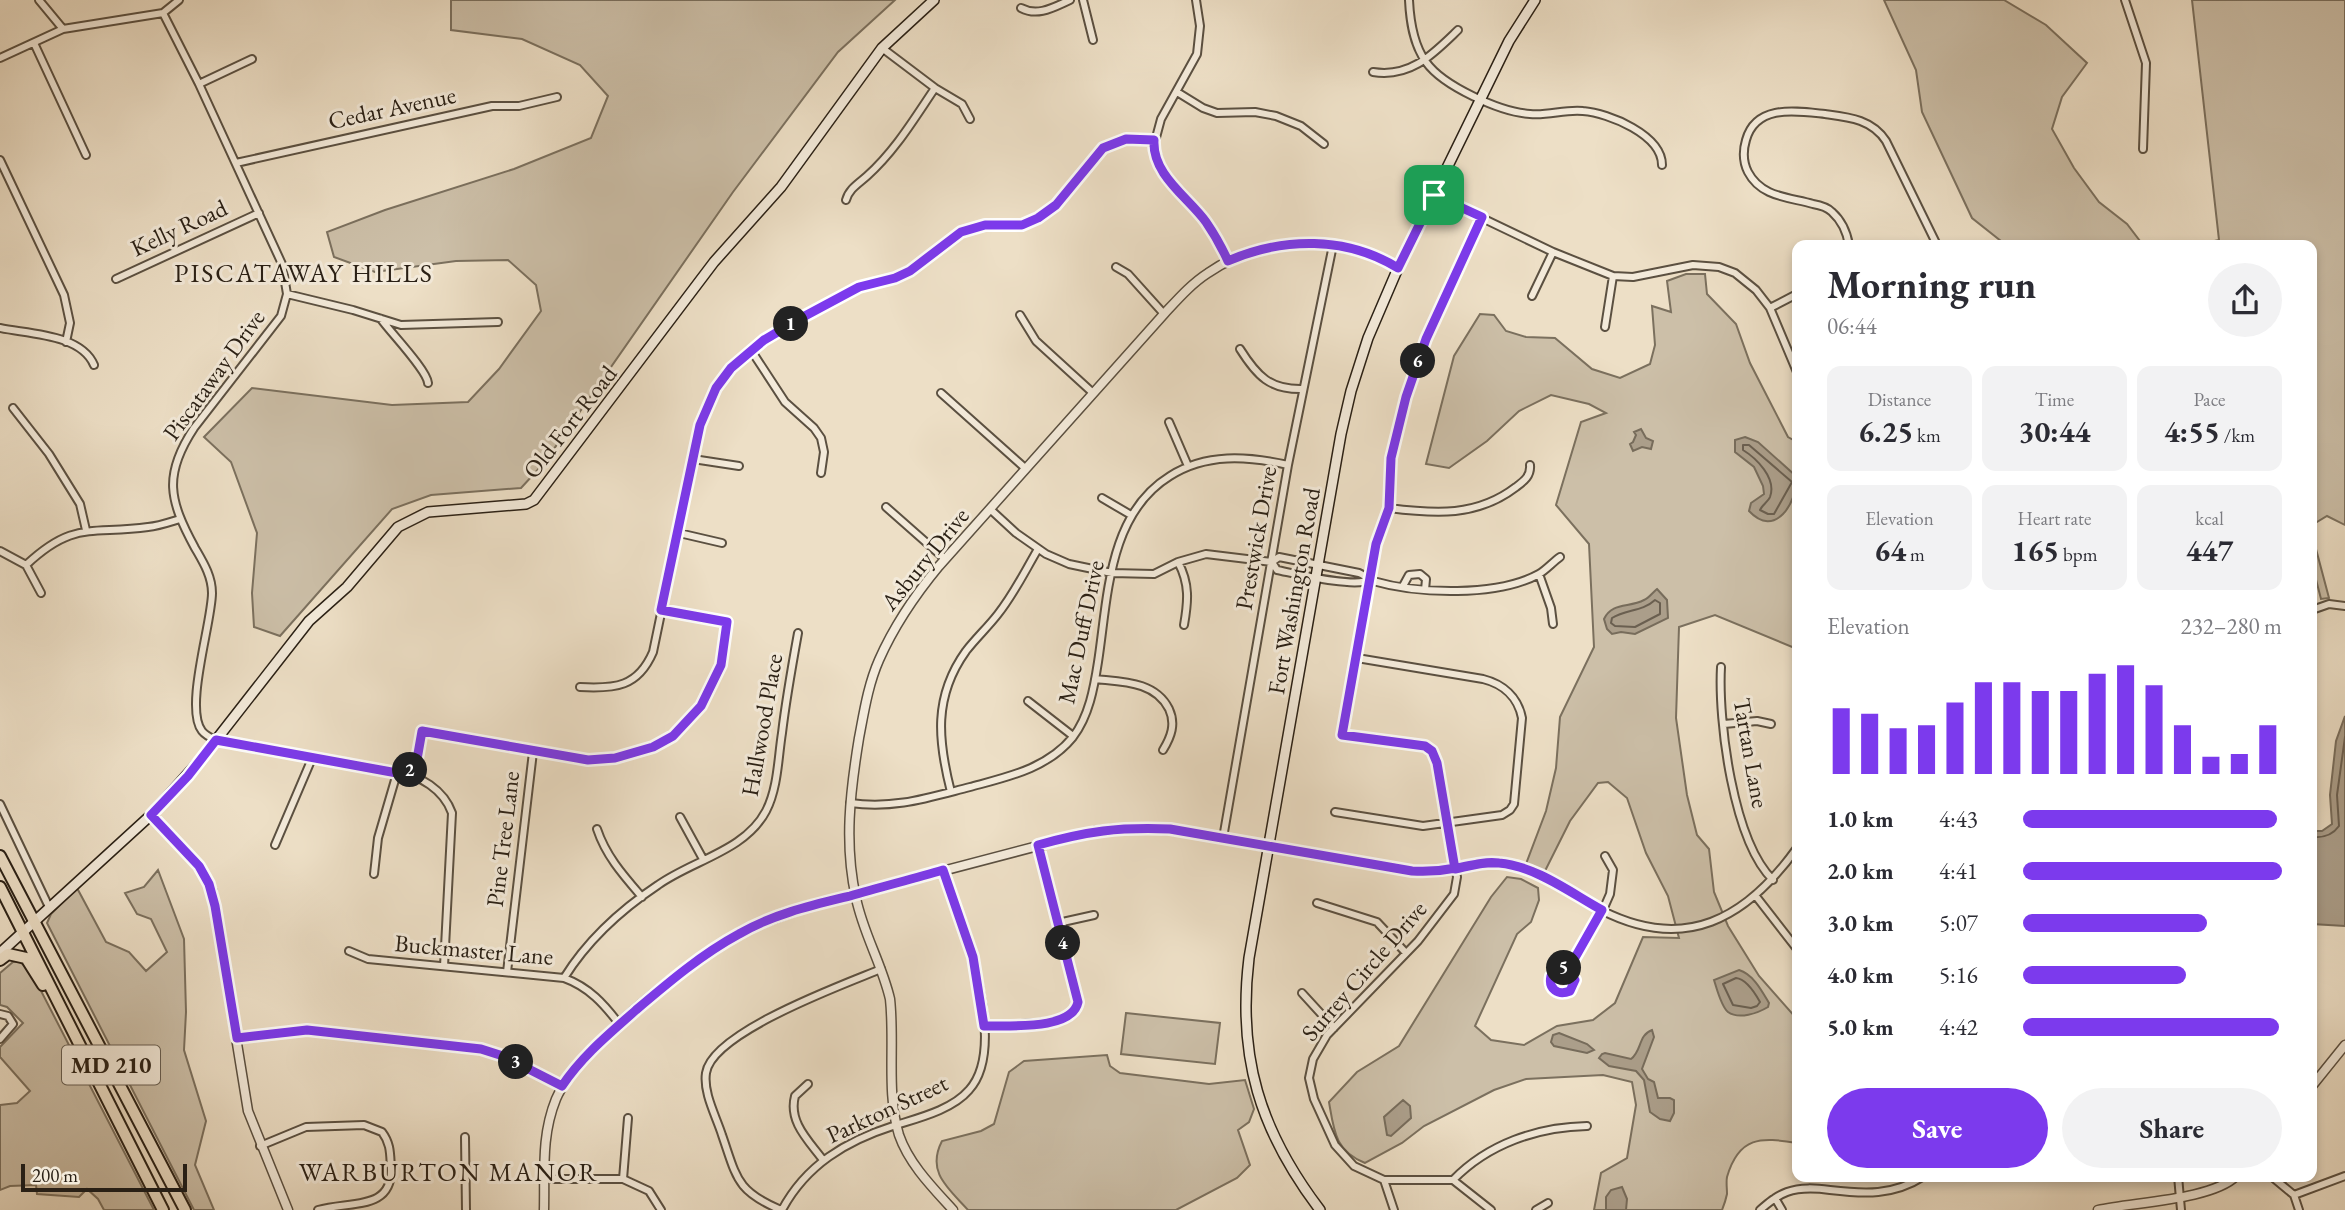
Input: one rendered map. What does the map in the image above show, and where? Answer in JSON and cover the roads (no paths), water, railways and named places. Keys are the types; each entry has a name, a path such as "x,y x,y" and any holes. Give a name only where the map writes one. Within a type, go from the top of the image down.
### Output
{"highway":[{"name":"MD 210","path":"0,856 185,1210"},
{"name":"MD 210","path":"0,887 163,1210"},
{"path":"0,960 8,954 26,958 83,1052"}],"main road":[{"name":"Old Fort Road","path":"0,953 151,815 188,776 309,621 354,580 398,527 428,512 526,504 534,500 714,262 781,187 882,48 934,0"},
{"name":"Fort Washington Road","path":"1321,1210 1293,1174 1278,1146 1261,1102 1248,1051 1245,1022 1245,987 1317,565 1341,433 1368,338 1398,268 1480,100 1516,28 1535,0"}],"street":[{"path":"39,0 63,29"},
{"path":"0,58 63,29 163,13 180,0"},
{"path":"1021,8 1029,12 1044,11 1070,0"},
{"path":"1083,0 1093,40"},
{"path":"1196,0 1199,19 1198,49 1189,71 1161,119 1154,140 1155,155 1162,171 1206,222 1228,261"},
{"path":"1409,0 1411,29 1425,61 1446,80 1480,100 1523,114 1538,115 1577,110 1600,114 1649,138 1659,149 1662,165"},
{"path":"2125,0 2146,62 2143,149"},
{"name":"Piscataway Drive","path":"163,13 199,84 282,264 287,294 277,322 194,428 178,456 172,480 173,498 180,519 205,564 211,587 211,607 199,665 197,713 202,732 216,740"},
{"path":"1373,72 1401,72 1425,61 1458,30"},
{"path":"34,43 86,155"},
{"path":"882,48 935,88 962,104 970,118"},
{"path":"199,84 252,59"},
{"path":"846,200 853,187 896,145 935,88"},
{"path":"1177,92 1212,112 1255,112 1276,116 1301,126 1324,144"},
{"name":"Cedar Avenue","path":"236,163 492,106 519,106 557,97"},
{"path":"1847,240 1842,225 1830,209 1771,193 1755,183 1745,164 1745,148 1748,133 1762,117 1789,111 1844,116 1858,119 1875,129 1886,141 1935,240"},
{"path":"580,687 613,688 637,676 649,662 679,533 700,425 716,388 731,368 751,350 839,296 910,271 966,230 985,225 1022,225 1038,218 1056,205 1103,148 1126,139 1154,140"},
{"path":"0,160 64,295 70,323 66,342"},
{"path":"1434,195 1553,252 1612,276 1633,277 1693,265 1719,267 1743,278 1770,308 1792,360"},
{"name":"Kelly Road","path":"116,279 259,213"},
{"name":"Surrey Circle Drive","path":"1453,1180 1384,1180 1365,1173 1342,1156 1314,1099 1309,1073 1318,1050 1334,1028 1406,953 1451,898 1457,877 1437,763 1430,749 1425,746 1342,735 1379,531 1389,508 1391,458 1406,397 1426,339 1482,217"},
{"name":"Asbury Drive","path":"953,1210 930,1186 916,1166 904,1147 897,1125 892,1089 891,1014 887,985 855,894 848,844 850,803 866,699 878,662 912,600 945,559 1164,314 1198,280 1228,261 1256,250 1308,243 1333,245 1368,253 1398,268"},
{"name":"Prestwick Drive","path":"1223,838 1288,465 1333,245"},
{"path":"1532,296 1553,252"},
{"path":"1116,267 1128,274 1164,314"},
{"path":"1605,327 1612,276"},
{"path":"287,294 413,326 499,322"},
{"path":"1770,308 1792,297"},
{"path":"1020,315 1036,341 1093,393"},
{"path":"381,319 396,341 425,372 428,383"},
{"path":"0,328 66,342 83,350 94,365"},
{"path":"1240,349 1256,371 1269,382 1286,389 1303,389"},
{"path":"751,350 785,402 818,432 824,452 821,473"},
{"path":"941,393 1025,468"},
{"path":"13,408 49,454 80,504 86,530"},
{"path":"1169,422 1188,466"},
{"name":"Mac Duff Drive","path":"850,803 890,806 1030,769 1046,760 1073,736 1088,706 1112,573 1123,533 1136,505 1154,486 1188,466 1213,458 1236,458 1288,465"},
{"path":"693,459 738,466"},
{"path":"1389,508 1436,513 1474,509 1514,490 1528,475 1530,465"},
{"path":"1102,498 1131,515"},
{"path":"886,507 945,559"},
{"path":"990,509 1038,550 1069,564 1112,573 1149,575 1178,562 1206,554 1272,562 1279,557 1359,573 1370,580 1425,590 1455,592 1520,581 1539,574 1560,557"},
{"path":"26,565 51,544 86,530 148,527 180,519"},
{"path":"679,533 722,543"},
{"path":"951,792 940,744 940,722 945,694 965,652 1005,605 1038,550"},
{"path":"0,551 26,565 41,593"},
{"path":"1178,562 1188,592 1184,625"},
{"path":"1272,562 1278,570 1315,577 1357,584 1370,580"},
{"path":"1403,586 1409,575 1420,574 1426,579 1425,590"},
{"path":"1539,574 1551,608 1553,624"},
{"path":"2317,608 2329,604 2345,606"},
{"path":"397,773 416,765 422,731 588,760 633,754 673,736 701,706 721,665 727,622 661,610"},
{"name":"Hallwood Place","path":"564,978 586,946 642,897 659,883 747,835 767,809 775,782 798,633"},
{"path":"1335,812 1423,826 1502,815 1512,807 1522,724 1518,705 1507,690 1492,682 1357,658"},
{"name":"Tartan Lane","path":"1721,667 1724,724 1732,784 1759,864 1773,880"},
{"path":"1095,678 1140,685 1162,697 1173,722 1170,738 1163,750"},
{"path":"1028,701 1073,736"},
{"path":"1724,724 1757,721 1771,724"},
{"path":"216,740 415,775 446,799 452,813 452,837 444,966"},
{"name":"Pine Tree Lane","path":"507,972 533,752"},
{"path":"275,845 313,756"},
{"path":"374,874 378,838 397,773"},
{"path":"0,804 49,907"},
{"path":"151,815 199,866 209,884 215,906 246,1100 260,1146 288,1210"},
{"path":"680,817 703,859"},
{"path":"544,1210 546,1129 562,1086 584,1058 678,975 740,933 786,914 855,894 1072,835 1130,827 1170,829 1412,871 1498,863 1520,867 1536,873 1602,910 1639,925 1677,930 1704,925 1721,918 1773,880 1792,856"},
{"path":"597,829 613,862 642,897"},
{"path":"984,1026 1057,1022 1076,1008 1077,997 1038,845"},
{"path":"1568,970 1610,894 1613,876 1611,863 1605,856"},
{"name":"Parkton Street","path":"782,1210 796,1186 823,1160 852,1142 954,1102 970,1090 981,1067 984,1026 971,948 943,870"},
{"path":"1755,895 1792,943"},
{"path":"1317,903 1377,922 1406,953"},
{"path":"1058,923 1094,915"},
{"name":"Buckmaster Lane","path":"349,951 368,959 564,978 578,983 593,994 620,1025"},
{"path":"782,1210 751,1195 739,1179 710,1100 706,1079 709,1065 720,1050 787,1008 881,969"},
{"path":"1559,969 1568,970 1575,980 1573,988 1566,993 1555,991 1550,984 1552,973 1559,969"},
{"path":"1302,993 1334,1028"},
{"path":"0,1014 8,1016 13,1024 0,1039"},
{"path":"237,1038 307,1030 481,1049 503,1056 562,1086"},
{"path":"2317,1080 2345,1045"},
{"path":"808,1084 795,1096 794,1115 799,1128 823,1160"},
{"path":"623,1179 628,1118"},
{"path":"260,1146 310,1126 364,1125 382,1132 390,1150 391,1176 388,1193 371,1205 318,1210"},
{"path":"1491,1210 1453,1180 1478,1157 1495,1147 1555,1129 1587,1126"},
{"path":"465,1137 466,1210"},
{"path":"2294,1195 2345,1176"},
{"path":"544,1180 623,1179 649,1191 661,1210"},
{"path":"1384,1180 1394,1210"},
{"path":"1759,1210 1784,1193 1803,1188 1872,1194 1913,1182"},
{"path":"2179,1182 2180,1210"},
{"path":"2098,1210 2212,1191 2228,1182"},
{"path":"2278,1182 2294,1195 2299,1210"},
{"path":"1775,1198 1782,1210"},
{"path":"1536,1210 1548,1203"}],"water":[{"path":"1641,429 1646,438 1653,441 1651,449 1642,447 1633,451 1630,444 1636,435 1634,432"},
{"path":"1745,437 1758,442 1792,473 1792,500 1789,507 1776,519 1759,519 1749,511 1751,503 1764,494 1763,486 1754,467 1735,452 1735,440"},
{"path":"1657,589 1667,600 1668,618 1635,634 1612,634 1607,629 1604,619 1612,610 1644,600"},
{"path":"2345,716 2345,926 2317,924 2317,831 2322,831 2332,824 2330,795 2336,741"},
{"path":"1739,970 1749,975 1757,984 1769,1003 1768,1007 1743,1016 1728,1012 1714,980"},
{"path":"1652,1030 1654,1037 1642,1069 1648,1079 1654,1082 1658,1098 1674,1100 1674,1113 1670,1121 1660,1119 1650,1112 1644,1080 1636,1071 1609,1066 1599,1058 1605,1053 1631,1059 1644,1036"},
{"path":"1559,1033 1587,1044 1594,1050 1587,1053 1554,1046 1551,1042 1553,1035"},
{"path":"1403,1100 1410,1106 1411,1118 1391,1136 1387,1135 1384,1117"},
{"path":"1622,1187 1627,1199 1626,1210 1606,1210 1606,1197 1611,1190"}],"district":[{"name":"PISCATAWAY HILLS","path":"304,273"},
{"name":"WARBURTON MANOR","path":"449,1172"}]}
